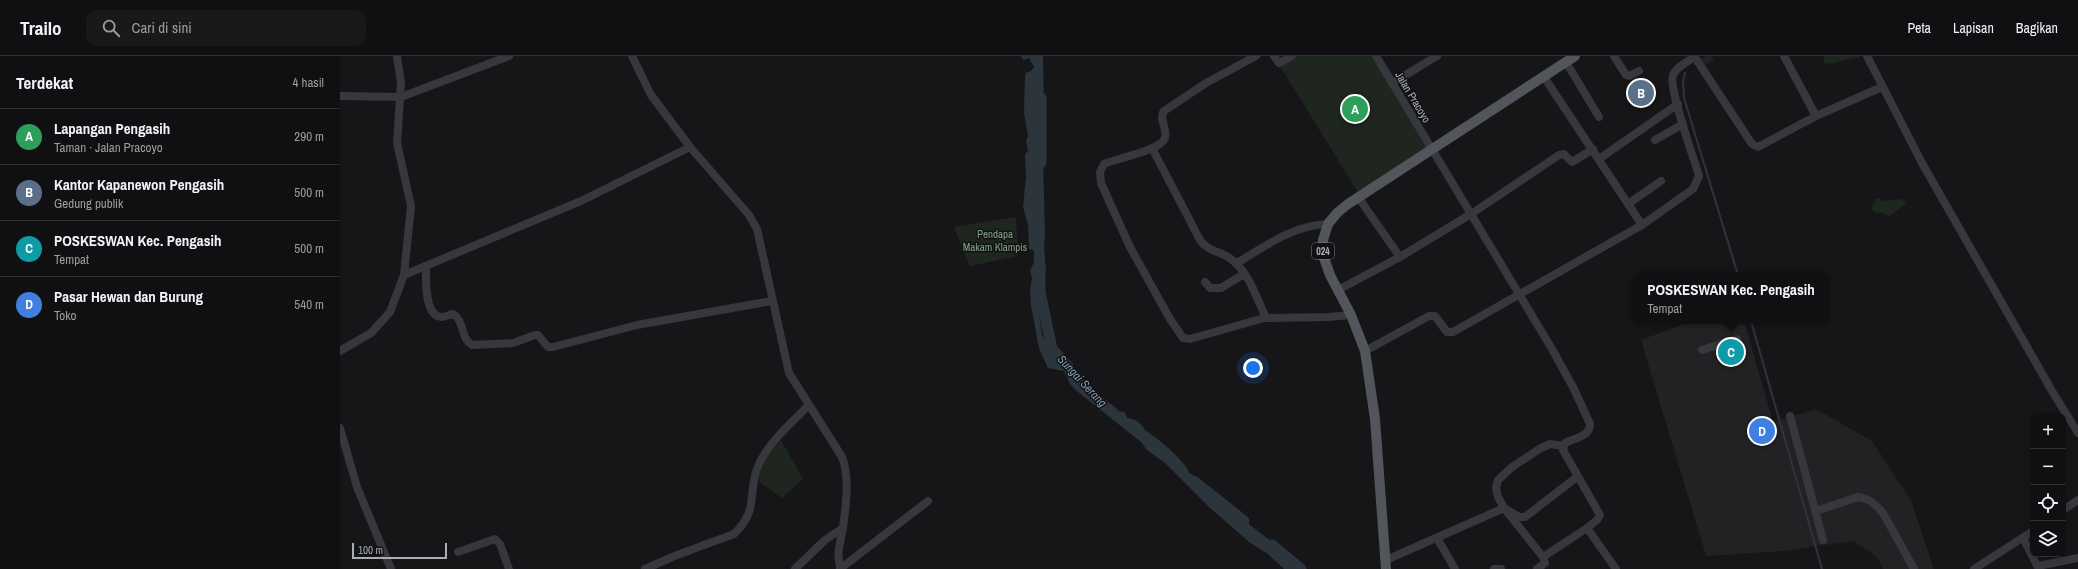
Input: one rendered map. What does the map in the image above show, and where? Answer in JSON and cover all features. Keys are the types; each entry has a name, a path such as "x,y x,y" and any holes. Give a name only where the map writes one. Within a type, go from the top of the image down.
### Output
{"main road":[{"name":"024","path":"1386,565 1376,419 1365,351 1351,315 1338,290 1323,255 1323,240 1328,224 1337,213 1358,197 1571,58"}],"street":[{"path":"340,351 372,333 390,312 404,275 411,206 397,143 401,97 401,77 398,56"},
{"path":"340,96 401,97 509,56"},
{"path":"632,56 651,95 690,147 749,215 757,230 789,372 842,457 846,468 843,528 837,553 841,569 928,502"},
{"path":"1256,56 1206,83 1164,111 1161,115 1165,138 1152,148 1104,164 1100,172 1101,183 1130,247 1177,331 1183,338 1190,339 1249,321 1266,318 1351,315"},
{"path":"1274,56 1278,64 1292,56"},
{"name":"Jalan Pracoyo","path":"1376,56 1574,389 1590,424 1590,429 1586,434 1565,443 1563,446"},
{"path":"1392,83 1437,56"},
{"path":"1614,56 1626,75 1629,76 1639,71"},
{"path":"1365,351 1429,316 1435,316 1447,332 1453,332 1642,225 1693,189 1699,176 1683,124 1673,76 1676,70 1694,56 1755,146 1762,145 1816,116 1882,87"},
{"path":"1784,56 1816,116"},
{"path":"1867,56 1926,170 2052,392 2078,433"},
{"path":"1571,58 1599,117"},
{"path":"1544,77 1642,225"},
{"path":"1599,159 1678,104"},
{"path":"1655,140 1683,124"},
{"path":"404,275 581,201 690,147"},
{"path":"1152,148 1203,244 1237,263 1266,318"},
{"path":"1338,290 1400,257 1471,214 1562,154 1572,162 1592,149"},
{"path":"1628,204 1661,181"},
{"path":"1358,197 1400,257"},
{"path":"1237,263 1278,239 1301,228 1315,224 1328,224"},
{"path":"426,266 425,284 429,306 441,317 453,314 458,317 465,338 472,345 513,343 538,335 548,346 553,346 636,325 772,301"},
{"path":"1205,282 1210,288 1217,290 1244,274"},
{"path":"1702,350 1737,339"},
{"path":"645,569 677,555 734,534 741,527 751,510 756,473 765,454 809,404"},
{"path":"1790,416 1823,540"},
{"path":"340,428 356,487 391,569"},
{"path":"1537,569 1545,563 1543,558 1504,508 1498,497 1496,488 1501,476 1541,448 1550,444 1563,446 1565,454 1600,515 1597,520 1543,558"},
{"path":"1504,508 1519,517 1525,517 1578,477"},
{"path":"1816,511 1858,497 1864,498 1877,506 1883,513 1914,569"},
{"path":"2066,508 2078,500"},
{"path":"1386,565 1438,538 1504,508"},
{"path":"795,569 820,544 843,528"},
{"path":"1586,528 1616,569"},
{"path":"1974,569 2030,533"},
{"path":"1438,538 1455,569"},
{"path":"2023,538 2039,568 2078,558"},
{"path":"458,552 495,539 500,544 509,569"},
{"path":"1494,569 1501,569"}],"shaded area":[{"path":"1706,56 1712,56 1714,60 1705,66 1701,59"},
{"path":"1684,324 1745,324 1773,422 1816,409 1872,441 1911,500 1934,569 1883,569 1877,557 1853,541 1782,551 1706,556 1641,340"}],"green space":[{"path":"1297,56 1372,56 1429,151 1359,194 1280,66"},
{"path":"1824,56 1863,56 1829,64 1824,63"},
{"path":"1880,198 1882,201 1904,199 1906,204 1889,216 1883,213 1875,213 1871,208 1876,199"},
{"name":"Pendapa Makam Klampis","path":"1016,217 1018,256 970,266 954,227"},
{"path":"781,440 803,479 782,498 759,482 761,470 769,454"}],"water":[{"path":"1021,56 1043,56 1044,106 1038,118 1039,143 1043,156 1044,247 1046,271 1044,271 1036,291 1042,335 1050,351 1063,358 1095,392 1118,411 1125,412 1127,418 1133,419 1142,425 1145,430 1170,450 1183,463 1189,473 1197,477 1209,494 1226,510 1236,514 1276,545 1295,569 1284,569 1268,554 1249,542 1208,506 1165,463 1147,450 1141,442 1078,392 1070,384 1064,371 1048,368 1039,348 1031,306 1030,290 1032,278 1030,271 1034,262 1034,251 1029,249 1028,225 1023,207 1026,177 1025,155 1028,150 1026,141 1028,136 1024,113 1025,78 1026,73 1031,71 1034,67 1029,58 1023,60"}],"waterway":[{"path":"1685,73 1683,81 1684,98 1737,272"},
{"name":"Sungai Serang","path":"1041,98 1041,163"},
{"name":"Sungai Serang","path":"1040,266 1040,292 1052,349 1068,367"},
{"path":"1752,324 1822,569"},
{"name":"Sungai Serang","path":"1195,482 1244,521"},
{"name":"Sungai Serang","path":"1272,545 1301,569"}],"place":[{"name":"Kantor Kapanewon Pengasih","path":"1641,93"},
{"name":"Lapangan Pengasih","path":"1355,109"},
{"name":"POSKESWAN Kec. Pengasih","path":"1731,352"},
{"name":"Pasar Hewan dan Burung","path":"1762,431"}]}
